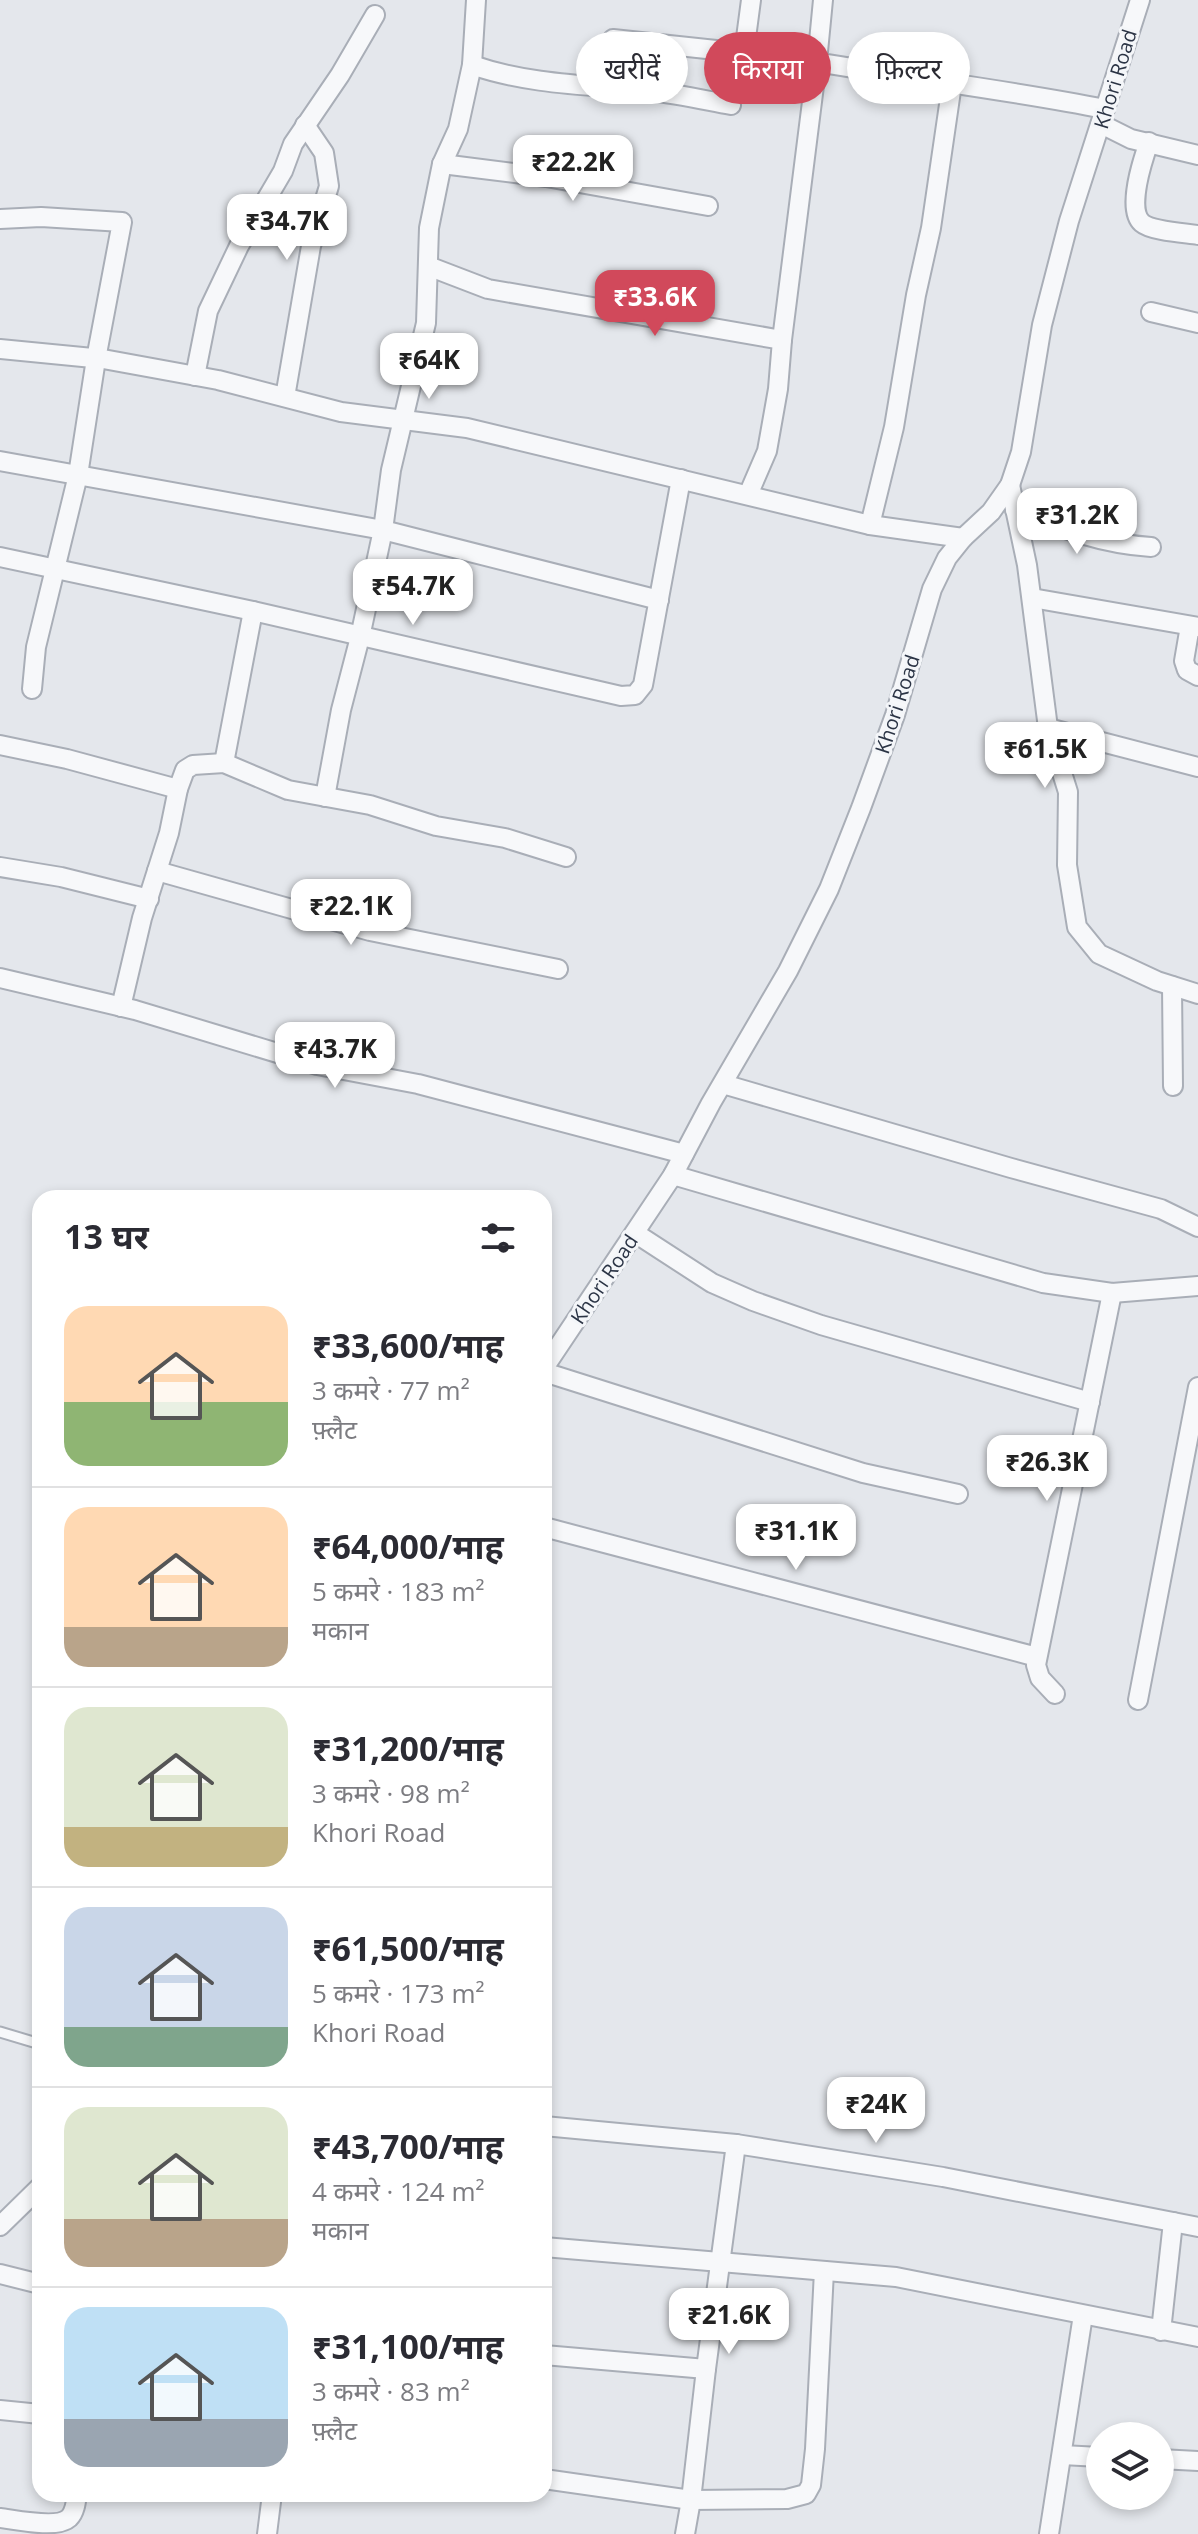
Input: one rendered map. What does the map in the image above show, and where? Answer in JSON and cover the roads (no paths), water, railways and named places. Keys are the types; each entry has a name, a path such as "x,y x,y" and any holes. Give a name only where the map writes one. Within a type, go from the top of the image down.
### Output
{"street":[{"path":"325,797 341,710 383,530 391,470 426,323 429,228 442,164 458,129 472,65 476,0"},
{"path":"747,32 751,0"},
{"path":"820,32 823,0"},
{"name":"Khori Road","path":"552,1358 673,1175 788,971 829,889 895,715 932,589 947,558 991,512 1010,485 1021,452 1042,325 1069,221 1140,0"},
{"path":"195,376 208,311 239,246 283,171 293,144 340,75 375,15"},
{"path":"472,65 506,77 650,91 731,105"},
{"path":"970,86 1024,92 1103,117 1131,139 1198,155"},
{"path":"748,495 767,451 778,389 812,104"},
{"path":"870,525 894,427 916,295 931,228 949,104"},
{"path":"285,397 311,246 329,186 324,153 305,125"},
{"path":"1149,142 1135,199 1136,215 1150,227 1198,235"},
{"path":"442,164 585,183 708,206"},
{"path":"0,219 41,217 122,222 78,475 36,647 32,689"},
{"path":"428,266 488,289 782,340"},
{"path":"1151,312 1198,323"},
{"path":"0,349 96,359 195,376 341,412 467,428 870,525 963,538"},
{"path":"0,461 383,530 659,600"},
{"path":"0,557 253,611 621,696 635,695 643,685 681,479"},
{"path":"1010,485 1032,598 1048,728 1068,792 1067,865 1077,927 1099,954 1198,994"},
{"path":"1015,510 1094,539 1151,547"},
{"path":"1032,598 1194,626 1184,661 1187,670 1198,676"},
{"path":"224,763 253,611"},
{"path":"1048,728 1198,767"},
{"path":"0,745 67,759 178,789"},
{"path":"121,1007 169,833 178,789 185,770 193,765 224,763 288,790 370,805 436,826 505,838 566,857"},
{"path":"0,867 61,877 149,899"},
{"path":"157,871 370,931 558,969"},
{"path":"0,978 121,1007 317,1065 418,1084 684,1154"},
{"path":"1172,986 1173,1086"},
{"path":"723,1084 1161,1209 1198,1227"},
{"path":"673,1175 1043,1283 1112,1293 1198,1286"},
{"path":"635,1233 712,1283 753,1301 821,1325 1090,1402"},
{"path":"1055,1694 1040,1678 1037,1657 1112,1293"},
{"path":"552,1373 863,1473 958,1494"},
{"path":"1138,1700 1198,1387"},
{"path":"552,1529 1037,1657"},
{"path":"552,2127 736,2144 943,2177 1198,2227"},
{"path":"685,2534 736,2144"},
{"path":"0,2226 32,2195"},
{"path":"1161,2331 1173,2222"},
{"path":"552,2248 896,2277 1198,2337"},
{"path":"552,2480 691,2500 787,2499 806,2494 811,2485 815,2449 824,2271"},
{"path":"0,2274 32,2282"},
{"path":"1049,2534 1083,2315"},
{"path":"552,2356 706,2369"},
{"path":"0,2410 32,2413"},
{"path":"1062,2455 1086,2456"},
{"path":"1174,2460 1198,2461"},
{"path":"0,2518 59,2523 69,2519 76,2502"},
{"path":"267,2534 271,2502"}],"lane":[{"path":"0,2032 32,2042"}]}
